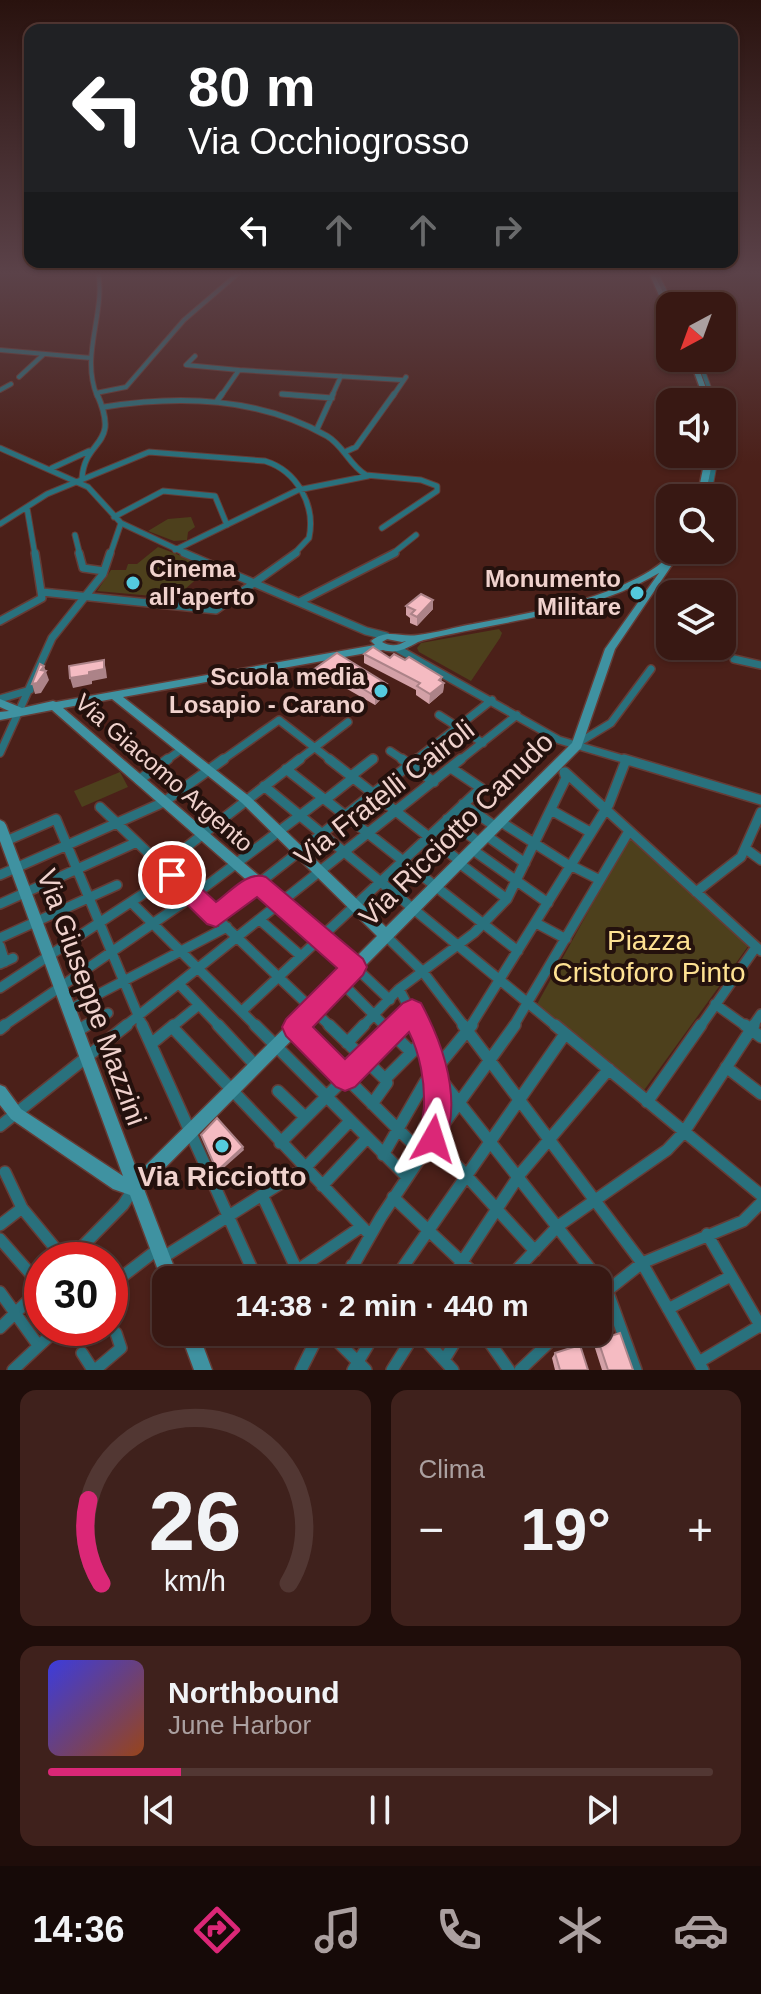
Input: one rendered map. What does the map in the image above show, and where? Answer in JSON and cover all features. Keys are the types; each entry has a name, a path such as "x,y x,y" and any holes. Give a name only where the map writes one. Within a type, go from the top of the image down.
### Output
{"main road":[{"path":"380,641 409,647 589,603 639,581 662,564"},
{"path":"578,744 610,649 669,564"},
{"path":"0,716 365,648 398,637 409,647"},
{"path":"113,695 246,800 386,936"},
{"path":"0,701 20,711"},
{"name":"Via Giacomo Argento","path":"53,705 355,967"},
{"name":"Via Ricciotto Canudo","path":"134,1188 460,862 560,770 578,744"},
{"name":"Via Giuseppe Mazzini","path":"0,825 165,1266"},
{"path":"0,1092 16,1114 119,1183 134,1188"},
{"path":"199,1346 203,1370"}],"street":[{"path":"80,479 83,463 106,428 104,407 96,393 91,358 94,335"},
{"path":"96,393 126,387 172,335"},
{"path":"0,350 91,358"},
{"path":"19,377 44,354"},
{"path":"195,356 186,365 404,379 356,447 347,451"},
{"path":"217,401 239,370"},
{"path":"317,429 341,376"},
{"path":"0,390 11,384"},
{"path":"282,394 332,398"},
{"path":"104,407 157,399 217,401 274,413 317,429 347,451 355,467 368,476 392,482 427,481 438,487 382,528"},
{"path":"0,448 80,479 121,523 175,550 301,601 366,631 380,641"},
{"path":"52,468 93,449"},
{"path":"0,524 80,479 156,451 274,463 287,470 313,523 313,535 304,547 225,606 207,611 42,592"},
{"path":"175,550 298,490 368,476"},
{"path":"114,517 163,491 215,496 227,525"},
{"path":"0,621 39,600 42,592 27,508"},
{"path":"0,753 52,638 88,597 104,571 121,523"},
{"path":"75,535 83,568 104,571"},
{"path":"301,601 401,550 416,535"},
{"path":"409,647 554,737 761,800"},
{"path":"736,659 761,665"},
{"path":"578,744 590,740 635,697 651,669"},
{"path":"0,701 30,690"},
{"path":"216,917 492,700"},
{"path":"439,715 483,743"},
{"name":"Via Fratelli Cairoli","path":"0,1126 517,715"},
{"path":"0,875 164,802 279,720 507,899"},
{"path":"162,866 348,722"},
{"path":"139,780 182,749"},
{"path":"390,751 434,782"},
{"path":"0,1029 193,896 373,759"},
{"path":"383,1155 400,1131 425,1082 468,1031 536,923 605,809 626,760"},
{"path":"242,1011 481,788 451,768"},
{"path":"286,769 518,951"},
{"path":"560,770 758,949 715,1004 647,1102"},
{"path":"347,1043 399,989 458,946 507,899 566,778 560,770"},
{"path":"264,786 761,1195"},
{"path":"463,804 516,881 548,903"},
{"path":"100,807 385,1079 387,1083 372,1104"},
{"path":"551,810 590,832"},
{"path":"696,892 741,857 761,812"},
{"path":"6,841 56,819 138,1016 251,1266"},
{"path":"447,819 487,836 534,845 600,880"},
{"path":"304,1266 365,1230 393,1197 530,1004 629,831"},
{"path":"487,836 525,863"},
{"path":"0,904 137,842"},
{"path":"746,849 761,860"},
{"path":"0,988 172,875"},
{"path":"0,938 117,885"},
{"path":"132,903 407,1177"},
{"path":"260,920 301,956"},
{"path":"536,923 566,939"},
{"path":"70,1009 227,927"},
{"path":"386,936 423,972 596,1200 642,1263 701,1366 761,1326 707,1234"},
{"path":"0,946 6,961"},
{"path":"355,967 390,1000"},
{"path":"341,982 411,1052"},
{"path":"179,984 256,1066"},
{"path":"399,989 426,1038 435,1072 438,1104 433,1139"},
{"path":"715,1004 761,1037"},
{"path":"151,1044 199,1005"},
{"path":"280,1143 412,1011"},
{"path":"77,1031 108,1013"},
{"path":"521,1266 558,1226 667,1150 684,1132 761,1014"},
{"path":"172,1027 365,1230"},
{"path":"295,1027 423,1154"},
{"path":"404,1266 565,1034"},
{"path":"385,1079 426,1038"},
{"path":"726,1067 761,1094"},
{"path":"459,1266 518,1177 609,1069"},
{"path":"435,1072 558,1226 584,1266"},
{"path":"278,1091 305,1117"},
{"path":"128,1274 305,1168 350,1121"},
{"path":"322,1186 367,1138"},
{"path":"433,1139 535,1251"},
{"path":"4,1179 22,1208 51,1242"},
{"path":"85,1242 123,1205 134,1188"},
{"path":"262,1195 295,1266"},
{"path":"393,1197 466,1266"},
{"path":"612,1287 642,1263 743,1221 761,1203"},
{"path":"0,1225 22,1208"},
{"path":"352,1265 365,1230"},
{"path":"0,1239 24,1266"},
{"path":"668,1309 731,1276"},
{"path":"0,1292 24,1323"},
{"path":"0,1328 24,1305"},
{"path":"612,1315 636,1370"},
{"path":"13,1370 37,1346"},
{"path":"82,1353 94,1370 120,1346"},
{"path":"301,1370 313,1346"},
{"path":"340,1346 359,1368 369,1346"},
{"path":"392,1370 408,1346"},
{"path":"429,1346 447,1366 455,1346"},
{"path":"492,1346 509,1370"},
{"path":"520,1370 544,1346"}],"green space":[{"path":"191,517 195,527 188,532 187,540 174,541 148,531 168,519"},
{"path":"158,547 210,567 175,598 97,591 111,570 126,570 128,564 137,564"},
{"path":"499,629 502,633 500,638 471,681 417,648 421,643"},
{"path":"120,772 128,787 82,807 74,791"},
{"name":"Piazza Cristoforo Pinto","path":"630,836 749,945 642,1093 536,1006"}],"building":[{"path":"421,594 433,600 417,617 411,614 415,610 406,606"},
{"path":"373,647 390,658 394,654 405,660 409,657 442,677 439,680 444,683 430,694 417,686 420,683 364,654"},
{"path":"337,653 387,684 375,696 335,672 322,676 313,670"},
{"path":"104,660 104,669 70,678 69,666"},
{"path":"40,664 44,666 41,670 46,671 37,683 32,684"},
{"name":"Via Ricciotto","path":"217,1118 243,1147 217,1171 201,1135"},
{"path":"620,1333 633,1370 608,1370 600,1346 612,1346 612,1336"},
{"path":"580,1346 588,1370 560,1370 555,1353"}],"place":[{"name":"Cinema all'aperto","path":"133,583"},
{"name":"Monumento Militare","path":"637,593"},
{"name":"Scuola media Losapio - Carano","path":"381,691"},
{"name":"Via Ricciotto","path":"222,1146"}],"route":[{"path":"172,875 216,917 258,883 355,967 295,1027 345,1078 412,1011 426,1038 435,1072 438,1104 433,1139"}]}
